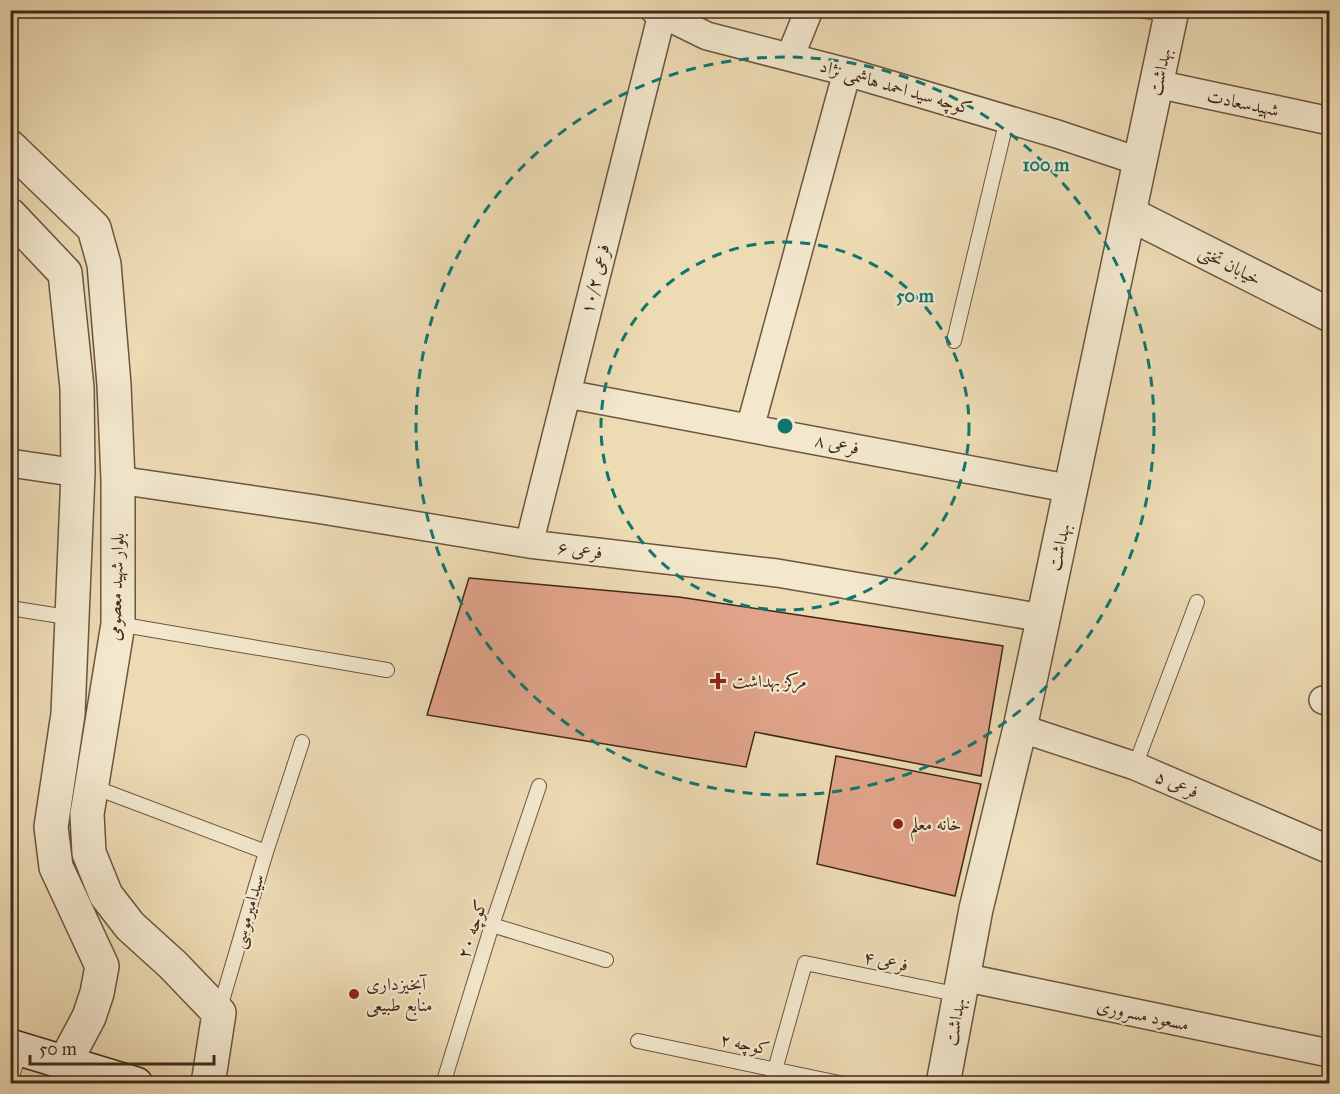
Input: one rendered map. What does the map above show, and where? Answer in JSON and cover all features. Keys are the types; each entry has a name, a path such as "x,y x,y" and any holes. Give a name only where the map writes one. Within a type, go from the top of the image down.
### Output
{"street":[{"path":"790,57 809,10"},
{"name":"کوچه سید احمد هاشمی نژاد","path":"658,12 707,36 847,72 1007,119 1141,162"},
{"name":"فرعی ۱۰/۲","path":"529,544 658,12"},
{"name":"بهداشت","path":"943,1083 976,909 1020,728 1172,13"},
{"path":"750,428 847,72"},
{"name":"شهیدسعادت","path":"1157,84 1329,121"},
{"name":"بلوار شهید معصومی","path":"10,147 94,228 104,264 114,385 118,480 118,624 90,786 87,814 89,853 106,895 130,926 219,1012"},
{"name":"خیابان تختی","path":"1130,214 1329,315"},
{"path":"10,215 65,273 77,388 78,473 68,714 51,827 56,867 102,966 98,993 89,1017 65,1062"},
{"path":"65,273 104,264"},
{"name":"فرعی ۸","path":"567,394 1072,489"},
{"path":"10,463 78,473"},
{"name":"فرعی ۶","path":"118,480 316,509 529,544 777,573 1043,618"},
{"path":"73,618 118,624"},
{"name":"فرعی ۵","path":"1020,728 1134,766 1329,850"},
{"name":"مسعود مسروری","path":"961,986 1324,1052"},
{"name":"سیدامیرموسی","path":"208,1083 219,1012"},
{"path":"16,1048 136,1083"}],"lane":[{"path":"1139,10 1172,13"},
{"path":"954,342 1007,119"},
{"path":"1134,766 1197,602"},
{"path":"10,608 73,618"},
{"path":"118,624 387,670"},
{"name":"سیدامیرموسی","path":"219,1012 266,852 302,742"},
{"path":"90,786 266,852"},
{"name":"کوچه ۲۰","path":"443,1083 492,925 539,786"},
{"path":"492,925 606,960"},
{"name":"فرعی ۴","path":"775,1069 805,963 961,986"},
{"name":"کوچه ۲","path":"638,1041 844,1083"},
{"path":"10,1082 16,1048"},
{"path":"771,1083 775,1069"}],"building":[{"name":"مرکز بهداشت","path":"469,578 679,597 1003,646 981,776 755,732 746,767 427,715"},
{"name":"خانه معلم","path":"836,756 981,784 955,896 817,864"}],"place":[{"name":"مرکز بهداشت","path":"718,681"},
{"name":"خانه معلم","path":"898,824"},
{"name":"آبخیزداری منابع طبیعی","path":"354,994"}]}
